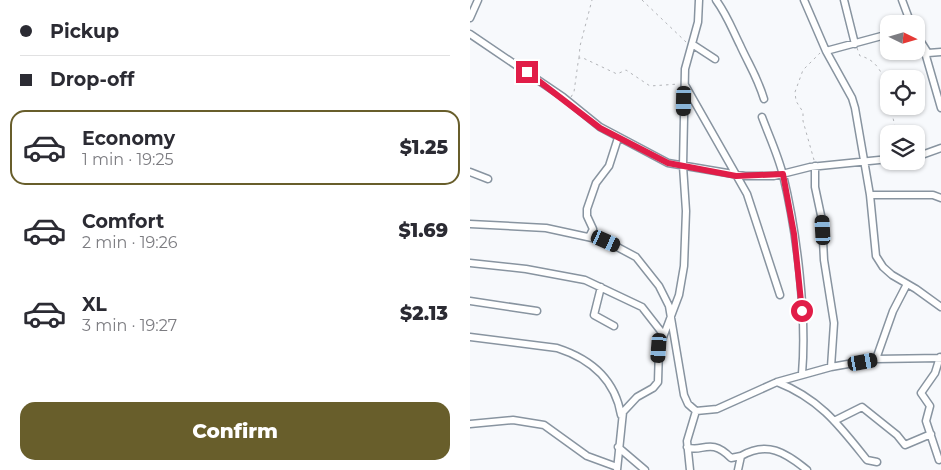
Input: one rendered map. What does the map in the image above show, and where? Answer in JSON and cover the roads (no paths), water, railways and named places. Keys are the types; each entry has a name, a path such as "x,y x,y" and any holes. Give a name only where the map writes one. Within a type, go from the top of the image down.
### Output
{"street":[{"path":"470,18 478,0"},
{"path":"699,0 698,22 684,69 683,166 686,212 684,266 673,317 677,360 684,395 688,404 696,411 716,409 776,382 831,367 876,359 940,362 935,373 921,390 930,406 926,417 939,460"},
{"path":"716,0 729,17 740,46 757,76 764,99"},
{"path":"804,0 826,51 852,98 870,195 876,256 883,267 941,307"},
{"path":"844,0 855,44"},
{"path":"902,0 908,15"},
{"path":"470,34 563,97 600,128 668,163 736,176 783,174 815,166 880,159"},
{"path":"826,51 880,37"},
{"path":"692,44 715,59"},
{"path":"925,48 928,53 926,56 941,108"},
{"path":"928,53 941,52"},
{"path":"684,84 747,194 780,295"},
{"path":"762,117 783,174 794,234 805,347 802,374"},
{"path":"589,237 593,229 587,216 591,196 596,183 609,166 618,138"},
{"path":"925,154 941,148"},
{"path":"815,166 815,187 822,220 824,260 834,323 831,367"},
{"path":"470,172 488,179"},
{"path":"870,195 933,196 941,198"},
{"path":"470,224 546,228 606,241 636,257 659,286 673,317"},
{"path":"470,263 564,275 601,287 642,307 663,334"},
{"path":"876,359 893,311 907,284"},
{"path":"601,287 594,315 614,326"},
{"path":"470,301 537,310"},
{"path":"470,424 513,420 544,425 587,456 617,468 624,409 658,382 659,348 663,334 673,317"},
{"path":"470,337 568,352 603,375 612,384 622,418"},
{"path":"776,382 794,389 816,402 829,414 867,460 877,462"},
{"path":"834,421 862,407 897,435 905,445 931,434"},
{"path":"690,470 687,447 688,432 696,411"},
{"path":"687,447 694,449 711,446 725,451 731,458 759,448 770,449 788,455 807,470"},
{"path":"618,447 645,470"},
{"path":"738,470 740,456"}]}
